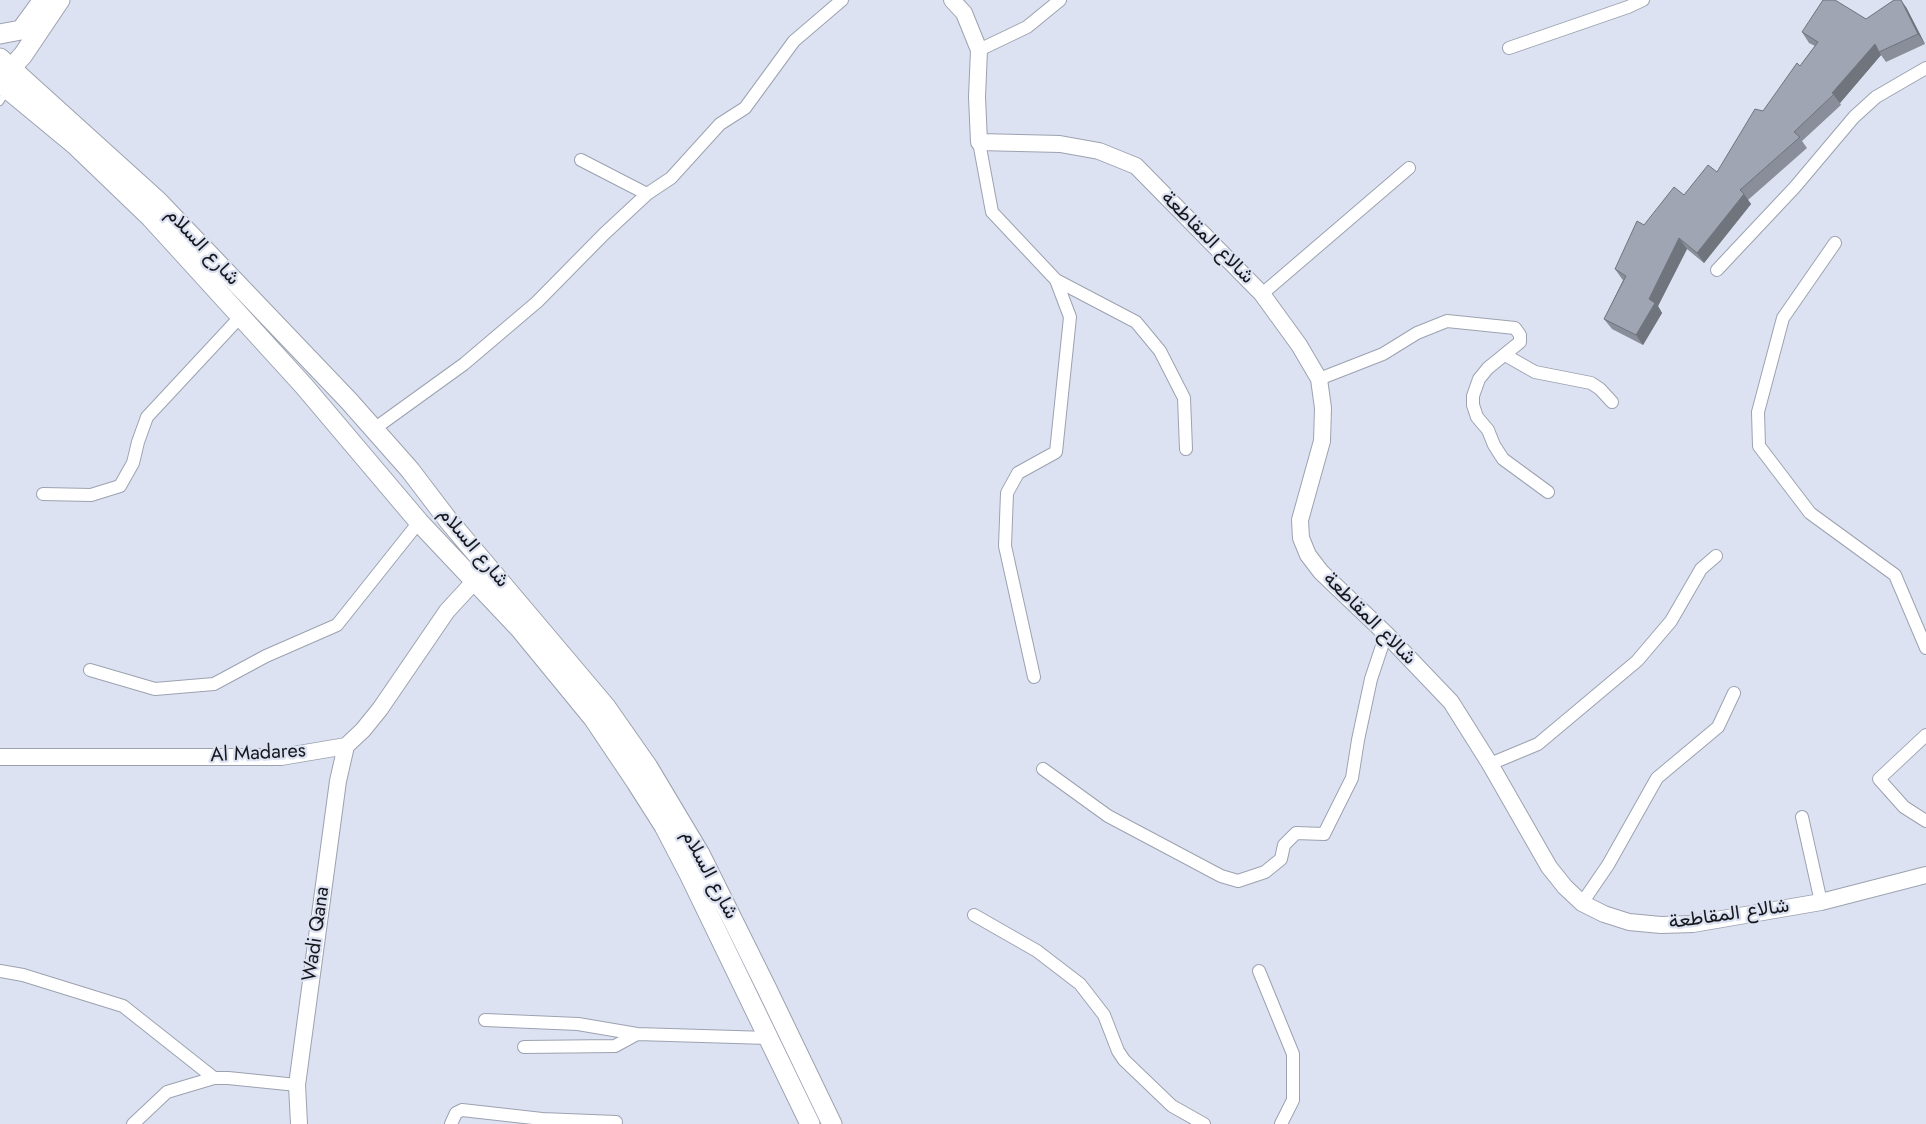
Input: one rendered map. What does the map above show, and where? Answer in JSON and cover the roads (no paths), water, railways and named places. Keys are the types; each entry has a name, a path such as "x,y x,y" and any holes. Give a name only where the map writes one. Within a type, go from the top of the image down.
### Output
{"main road":[{"path":"2,78 29,32 43,0"},
{"path":"0,34 29,32 60,0"},
{"path":"29,32 29,71 35,88"},
{"name":"شارع السلام","path":"2,78 35,88 158,201 374,429 606,707 652,775 700,854 832,1124"},
{"name":"شارع السلام","path":"2,78 151,218 304,386 419,522 520,629 593,718 664,826 690,874 810,1124"}],"street":[{"path":"374,429 464,364 537,302 604,234 647,194 671,178 720,124 745,108 794,41 842,0"},
{"path":"952,0 964,13 979,50 977,97 979,142 992,212 1056,280 1136,322 1160,351 1184,398 1186,449"},
{"path":"979,50 1027,27 1060,0"},
{"path":"1509,48 1628,7 1643,0"},
{"path":"1717,270 1795,187 1854,117 1876,97 1926,68"},
{"name":"شالاع المقاطعة","path":"979,142 1060,144 1099,151 1136,166 1262,294 1299,345 1319,379 1323,408 1322,441 1300,520 1301,538 1308,555 1321,572 1386,634 1451,702 1490,764 1549,866 1565,887 1582,903 1604,914 1629,922 1661,925 1693,924 1821,902 1926,875"},
{"path":"581,160 647,194"},
{"path":"1262,294 1409,168"},
{"path":"1835,244 1783,318 1758,412 1759,446 1810,513 1895,575 1926,648"},
{"path":"1034,677 1005,546 1007,492 1018,473 1056,452 1070,317 1056,280"},
{"path":"43,494 91,496 120,486 133,463 147,417 241,316"},
{"path":"1319,379 1383,354 1417,334 1447,321 1515,328 1520,333 1521,340 1488,368 1479,380 1473,396 1475,414 1478,420 1490,432 1494,445 1503,460 1548,492"},
{"path":"1505,355 1535,372 1591,383 1600,389 1612,402"},
{"path":"90,670 155,689 214,684 266,656 337,624 419,522"},
{"path":"1490,764 1538,744 1637,661 1671,621 1701,569 1716,556"},
{"path":"346,746 363,730 380,709 447,610 474,580 489,568"},
{"path":"1043,769 1108,816 1221,876 1238,881 1265,872 1280,858 1284,845 1296,833 1324,834 1352,778 1371,679 1386,634"},
{"path":"1582,903 1608,866 1657,778 1718,727 1734,693"},
{"path":"1926,735 1879,779 1904,807 1926,821"},
{"name":"Al Madares","path":"0,757 280,757 346,746"},
{"name":"Wadi Qana","path":"300,1124 297,1085 338,781 346,746"},
{"path":"1802,816 1821,902"},
{"path":"974,915 1037,951 1080,984 1104,1015 1123,1059 1137,1075 1172,1106 1204,1124"},
{"path":"0,971 23,975 123,1006 214,1078"},
{"path":"1259,971 1293,1054 1293,1100 1282,1124"},
{"path":"485,1020 578,1024 637,1034 768,1038"},
{"path":"524,1047 615,1046 637,1034"},
{"path":"133,1124 166,1092 214,1078 297,1085"},
{"path":"451,1124 456,1113 462,1110 542,1119 616,1122"}]}
